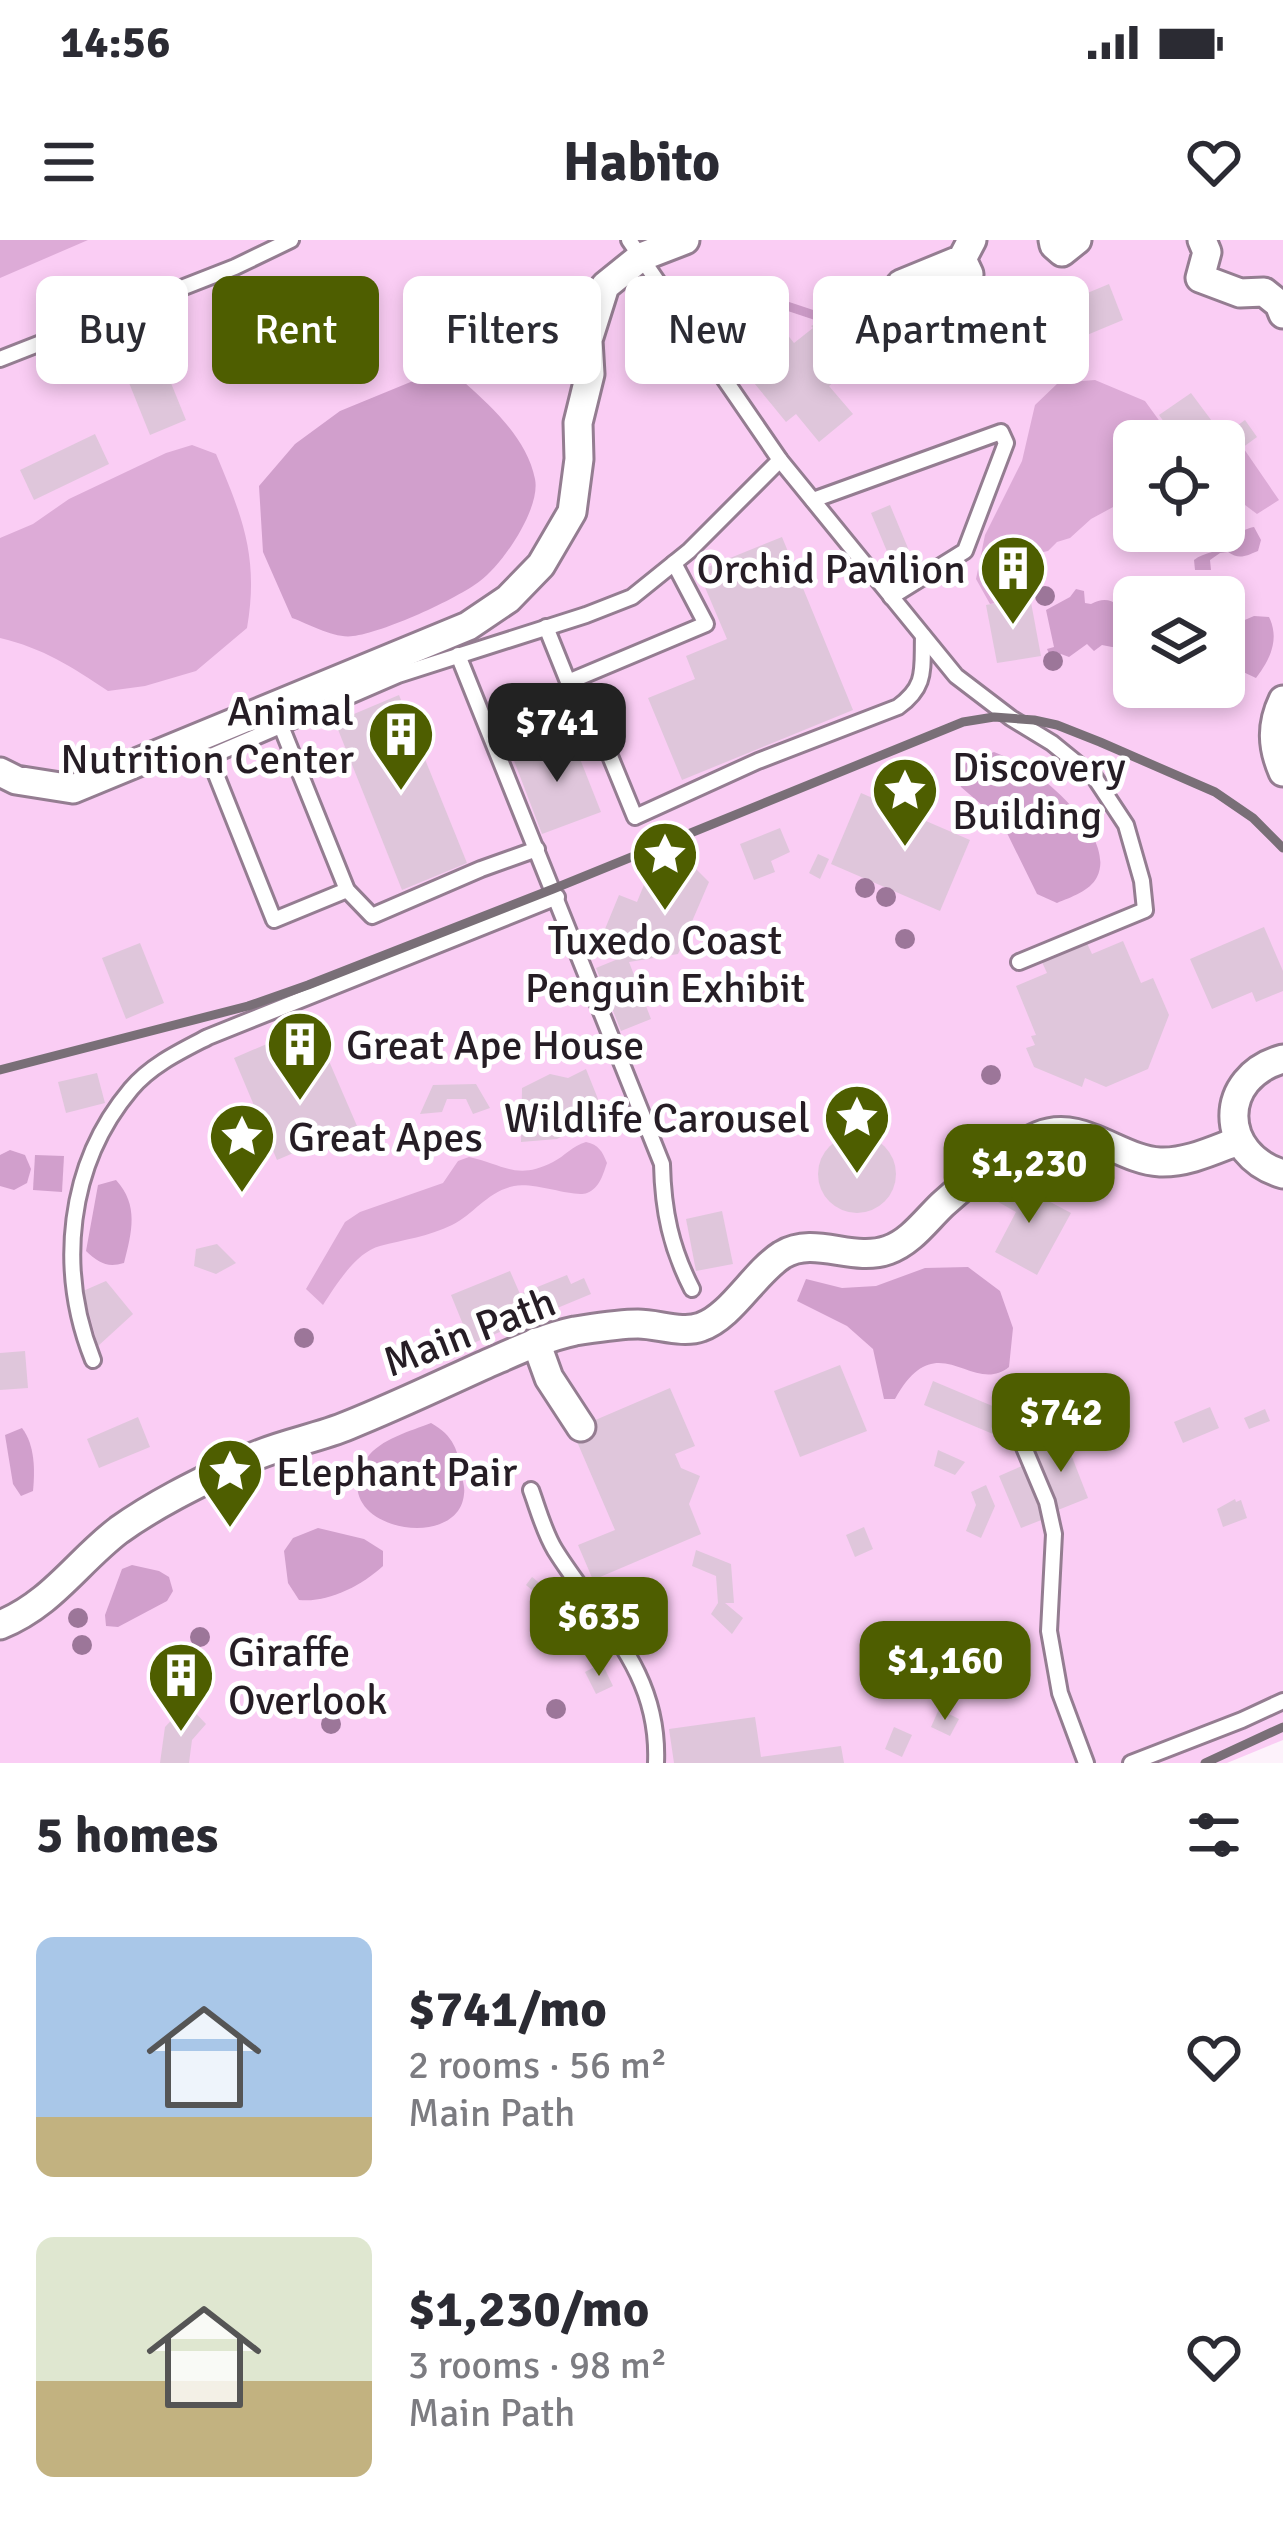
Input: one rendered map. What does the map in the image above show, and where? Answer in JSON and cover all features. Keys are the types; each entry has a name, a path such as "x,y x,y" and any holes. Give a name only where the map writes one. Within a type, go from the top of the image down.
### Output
{"street":[{"path":"0,772 16,780 73,789 468,626 508,599 541,565 572,512 578,423 590,374 588,340 605,286 635,249 685,240"},
{"path":"1053,240 1062,252 1077,240"},
{"path":"1202,240 1207,252 1200,278 1240,292 1264,292 1283,314"},
{"path":"1283,700 1273,737 1283,772"},
{"path":"1283,1059 1252,1074 1234,1105 1238,1141 1266,1169 1283,1174"},
{"name":"Main Path","path":"0,1625 22,1616 63,1586 114,1534 137,1518 252,1457 346,1427 536,1342 637,1324 700,1328 718,1317 786,1252 811,1246 857,1254 887,1250 914,1234 979,1174 1044,1134 1080,1133 1131,1156 1160,1162 1192,1158 1238,1141"},
{"path":"536,1342 549,1378 580,1427"}],"lane":[{"path":"0,359 291,240"},
{"path":"635,249 780,460 956,676 1095,778 1126,825 1145,910 1018,962"},
{"path":"813,500 1001,432 1006,443 965,551 892,597"},
{"path":"347,890 274,920 208,757 398,675 632,597 780,460"},
{"path":"568,682 706,625 674,563"},
{"path":"546,627 584,719 604,740 635,817 758,761 898,707 915,694 922,675 923,636"},
{"path":"458,655 662,1164 669,1237 692,1289"},
{"path":"281,726 347,890 372,916 536,849"},
{"path":"93,1360 73,1284 70,1242 88,1161 133,1086 160,1063 208,1036 556,897"},
{"path":"1020,1438 1047,1502 1054,1534 1049,1631 1060,1694 1086,1763"},
{"path":"531,1490 552,1546 626,1649 648,1694 656,1763"},
{"path":"1131,1763 1283,1701"}],"shaded area":[{"path":"0,240 1283,240 1283,1740 1227,1763 0,1763"},
{"path":"0,240 88,240 0,278"},
{"path":"1089,380 1145,401 1159,420 1113,420 1113,507 1048,551 1009,548 1003,562 1010,601 990,604 976,579 985,535 1022,461 1035,405 1057,384"},
{"path":"406,384 466,384 508,425 535,479 526,520 489,573 419,614 366,634 346,636 292,618 263,552 259,486 295,444 340,411"},
{"path":"192,445 216,454 241,519 250,559 247,628 196,671 108,691 44,653 0,638 0,538 33,524 69,499"},
{"path":"1245,450 1279,500 1257,514 1245,505"},
{"path":"1254,527 1261,540 1258,551 1243,556 1228,552 1245,552 1245,530"},
{"path":"1228,552 1210,560 1211,570 1195,570 1194,560"},
{"path":"1076,589 1084,591 1085,603 1113,602 1113,647 1102,645 1094,651 1087,644 1069,657 1050,656 1047,649 1054,647 1046,610"},
{"path":"1269,617 1273,641 1256,678 1245,673 1245,620"},
{"path":"994,752 1048,783 1089,829 1100,862 1097,877 1085,890 1057,903 1037,894 1006,831 961,787 959,766"},
{"path":"586,1142 600,1149 607,1163 591,1191 581,1194 523,1185 505,1189 452,1225 371,1249 347,1270 323,1305 306,1289 345,1222 360,1212 443,1183 458,1161 469,1157 529,1170"},
{"path":"10,1150 25,1155 31,1169 27,1183 14,1190 0,1186 0,1155"},
{"path":"35,1155 64,1156 62,1192 33,1190"},
{"path":"116,1180 128,1199 132,1219 124,1263 113,1265 86,1251 98,1185"},
{"path":"968,1267 1000,1291 1013,1328 1009,1367 981,1374 940,1363 925,1366 910,1377 895,1399 884,1399 873,1349 847,1326 797,1301 806,1279 842,1288 876,1286 925,1268"},
{"path":"431,1423 450,1439 459,1459 464,1492 456,1513 440,1524 419,1528 376,1516 362,1502 357,1482 367,1458 388,1441"},
{"path":"22,1428 32,1450 34,1475 33,1491 21,1496 13,1484 5,1435"},
{"path":"318,1528 364,1539 383,1551 383,1566 344,1592 299,1600 288,1583 284,1551 293,1538"},
{"path":"132,1565 169,1577 173,1591 167,1601 118,1627 106,1626 105,1615 122,1569"}],"building":[{"path":"1109,284 1123,320 1089,334 1089,292"},
{"path":"813,328 813,384 832,384 853,414 819,442 796,414 786,422 755,384 789,384 789,337 794,343"},
{"path":"129,384 171,384 186,420 150,435"},
{"path":"1191,393 1211,420 1163,420 1159,415"},
{"path":"1245,420 1257,437 1245,446"},
{"path":"95,434 109,464 34,500 20,470"},
{"path":"890,505 910,553 891,561 871,513"},
{"path":"782,537 853,710 682,780 648,698 695,679 686,656 727,639 698,571"},
{"name":"Orchid Pavilion","path":"1030,597 1041,656 997,663 986,605"},
{"name":"Animal Nutrition Center","path":"399,695 467,863 402,890 335,722"},
{"path":"571,736 601,812 542,834 513,758"},
{"path":"861,793 970,840 940,911 831,864"},
{"path":"780,828 790,852 771,861 775,872 754,880 740,844"},
{"path":"818,854 829,859 820,879 809,873"},
{"path":"686,859 709,882 678,954 629,962 651,1019 621,1031 596,968 618,959 605,929 619,895 637,902 648,875"},
{"path":"1264,927 1283,971 1283,991 1256,1002 1252,992 1212,1009 1190,959"},
{"path":"1086,941 1092,954 1123,941 1141,983 1153,978 1169,1015 1148,1069 1106,1087 1085,1078 1082,1087 1034,1067 1026,1048 1035,1045 1031,1036 1036,1035 1016,986 1047,973 1041,960"},
{"path":"140,943 164,1003 126,1019 102,958"},
{"name":"Great Ape House","path":"313,1024 357,1126 277,1160 234,1058"},
{"path":"586,1069 598,1099 585,1125 557,1139 521,1142 522,1088 550,1074 568,1078"},
{"path":"97,1073 105,1103 66,1113 58,1082"},
{"path":"476,1084 490,1108 473,1114 466,1099 447,1099 442,1112 420,1114 433,1085"},
{"path":"857,1135 884,1147 896,1174 884,1201 857,1213 830,1201 818,1174 830,1147"},
{"path":"1005,1178 1071,1213 1037,1275 995,1252 1016,1212 993,1199"},
{"path":"722,1211 733,1264 696,1271 686,1219"},
{"path":"217,1244 236,1263 216,1274 194,1266 196,1249"},
{"path":"510,1271 520,1294 567,1275 571,1284 584,1278 591,1294 471,1344 451,1295"},
{"path":"106,1281 133,1314 98,1346 83,1291"},
{"path":"25,1351 28,1388 0,1390 0,1353"},
{"path":"840,1365 867,1431 800,1457 774,1391"},
{"path":"933,1381 1021,1418 1012,1442 924,1405"},
{"path":"670,1388 695,1446 675,1454 681,1468 700,1476 689,1504 701,1534 593,1580 578,1545 615,1530 572,1430"},
{"path":"1210,1407 1219,1428 1183,1443 1174,1422"},
{"path":"1265,1409 1270,1421 1249,1429 1244,1418"},
{"path":"138,1417 150,1447 99,1468 87,1439"},
{"path":"1065,1439 1088,1498 1058,1510 1034,1452"},
{"path":"938,1450 965,1462 955,1475 934,1466"},
{"path":"1022,1466 1044,1519 1021,1528 999,1476"},
{"path":"986,1485 995,1506 981,1538 966,1531 976,1505 971,1492"},
{"path":"1241,1500 1247,1518 1223,1527 1217,1509"},
{"path":"864,1527 873,1549 855,1557 846,1535"},
{"path":"696,1550 731,1564 734,1603 725,1603 743,1618 732,1634 711,1614 718,1603 716,1576 692,1566"},
{"path":"532,1577 574,1611 567,1619 526,1585"},
{"path":"602,1663 613,1686 596,1694 585,1672"},
{"name":"Giraffe Overlook","path":"187,1704 206,1724 192,1740 189,1763 160,1763 165,1727"},
{"path":"939,1709 959,1719 950,1736 931,1727"},
{"path":"755,1717 761,1757 841,1746 844,1763 674,1763 669,1729"},
{"path":"894,1727 912,1735 902,1757 885,1749"}],"waterway":[{"path":"789,307 813,315"}],"railway":[{"path":"0,1070 248,1006 308,985 963,722 994,717 1057,725 1215,792 1253,818 1283,848"},
{"path":"1205,1763 1283,1727"}],"place":[{"name":"Orchid Pavilion","path":"1013,627"},
{"name":"Animal Nutrition Center","path":"401,793"},
{"name":"Discovery Building","path":"905,849"},
{"name":"Tuxedo Coast Penguin Exhibit","path":"665,913"},
{"name":"Great Ape House","path":"300,1103"},
{"name":"Wildlife Carousel","path":"857,1176"},
{"name":"Great Apes","path":"242,1195"},
{"name":"Elephant Pair","path":"230,1530"},
{"name":"Giraffe Overlook","path":"181,1734"}]}
